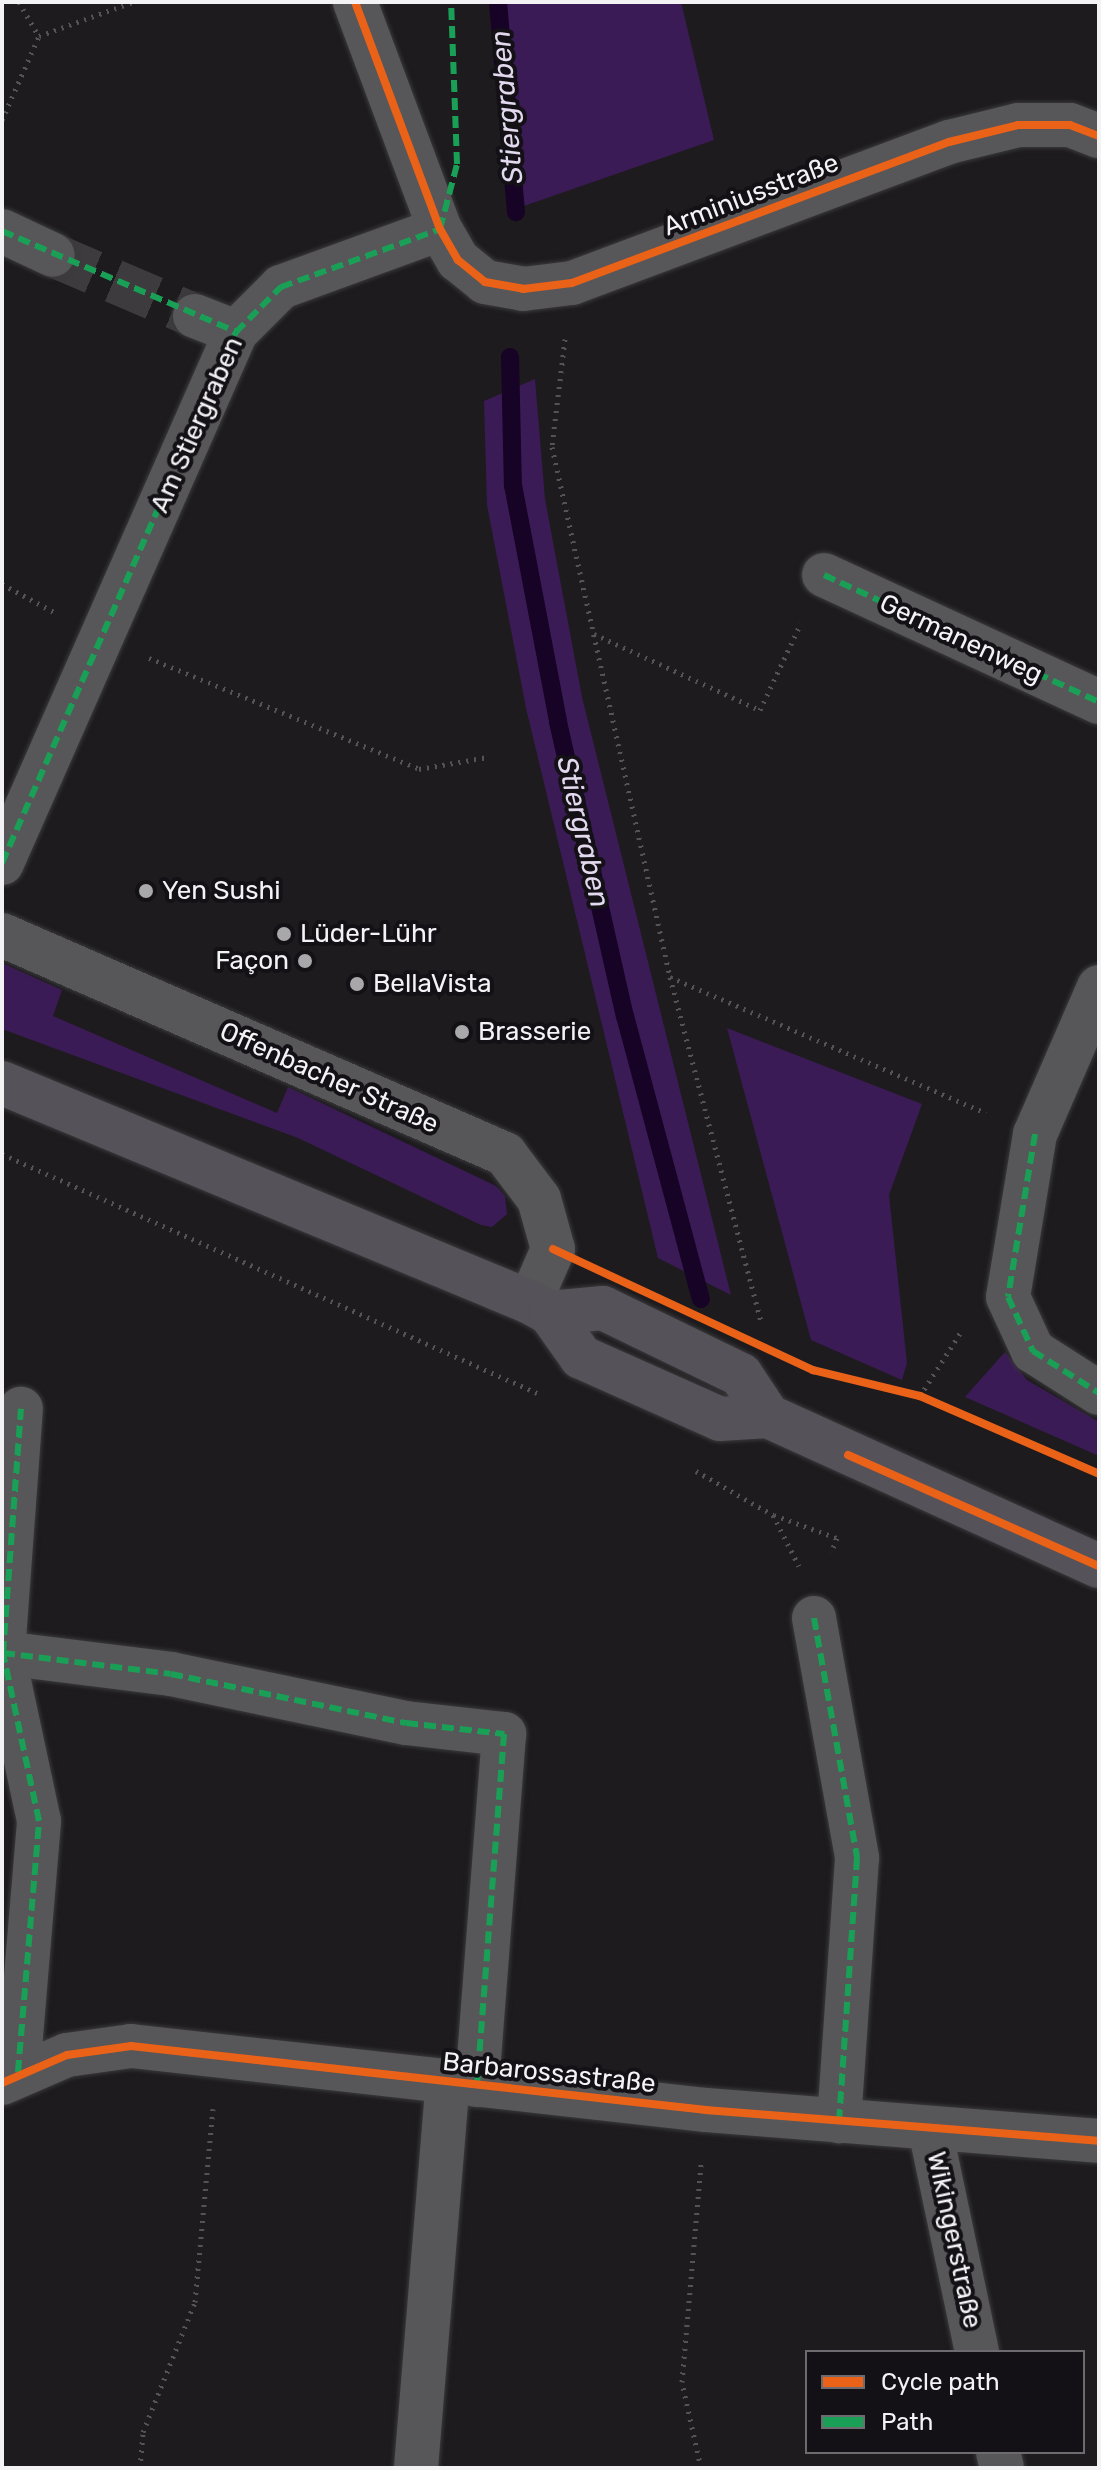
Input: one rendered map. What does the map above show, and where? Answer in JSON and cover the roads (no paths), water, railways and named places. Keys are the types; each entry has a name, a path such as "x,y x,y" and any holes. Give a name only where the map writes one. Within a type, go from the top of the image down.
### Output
{"main road":[{"path":"2,1083 540,1308 603,1308 741,1375 768,1416 1099,1566"}],"street":[{"path":"355,2 440,229"},
{"name":"Arminiusstraße","path":"440,229 458,260 485,282 523,289 572,283 949,142 1018,125 1070,125 1099,136"},
{"name":"Am Stiergraben","path":"2,863 236,332 281,287 440,229"},
{"path":"2,231 53,255"},
{"path":"195,316 236,332"},
{"name":"Germanenweg","path":"824,575 1099,702"},
{"name":"Offenbacher Straße","path":"2,935 505,1154 539,1199 553,1249 540,1308"},
{"path":"1099,987 1035,1134 1008,1297 1033,1351 1099,1393"},
{"name":"Barbarossastraße","path":"21,1409 3,1653 39,1821 10,2077 67,2055 131,2046 706,2110 1099,2141"},
{"path":"814,1618 857,1858 839,2121"},
{"name":"Barbarossastraße","path":"3,1653 171,1674 406,1723 504,1734 416,2468"},
{"name":"Wikingerstraße","path":"930,2129 977,2350"}],"waterway":[{"name":"Stiergraben","path":"498,2 516,212"},
{"name":"Stiergraben","path":"510,357 513,485 558,722 625,1016 701,1299"}],"tunnel":[{"path":"53,255 195,316"}],"place":[{"name":"Yen Sushi","path":"146,891"},
{"name":"Lüder-Lühr","path":"284,934"},
{"name":"Façon","path":"305,961"},
{"name":"BellaVista","path":"357,984"},
{"name":"Brasserie","path":"462,1032"}]}
